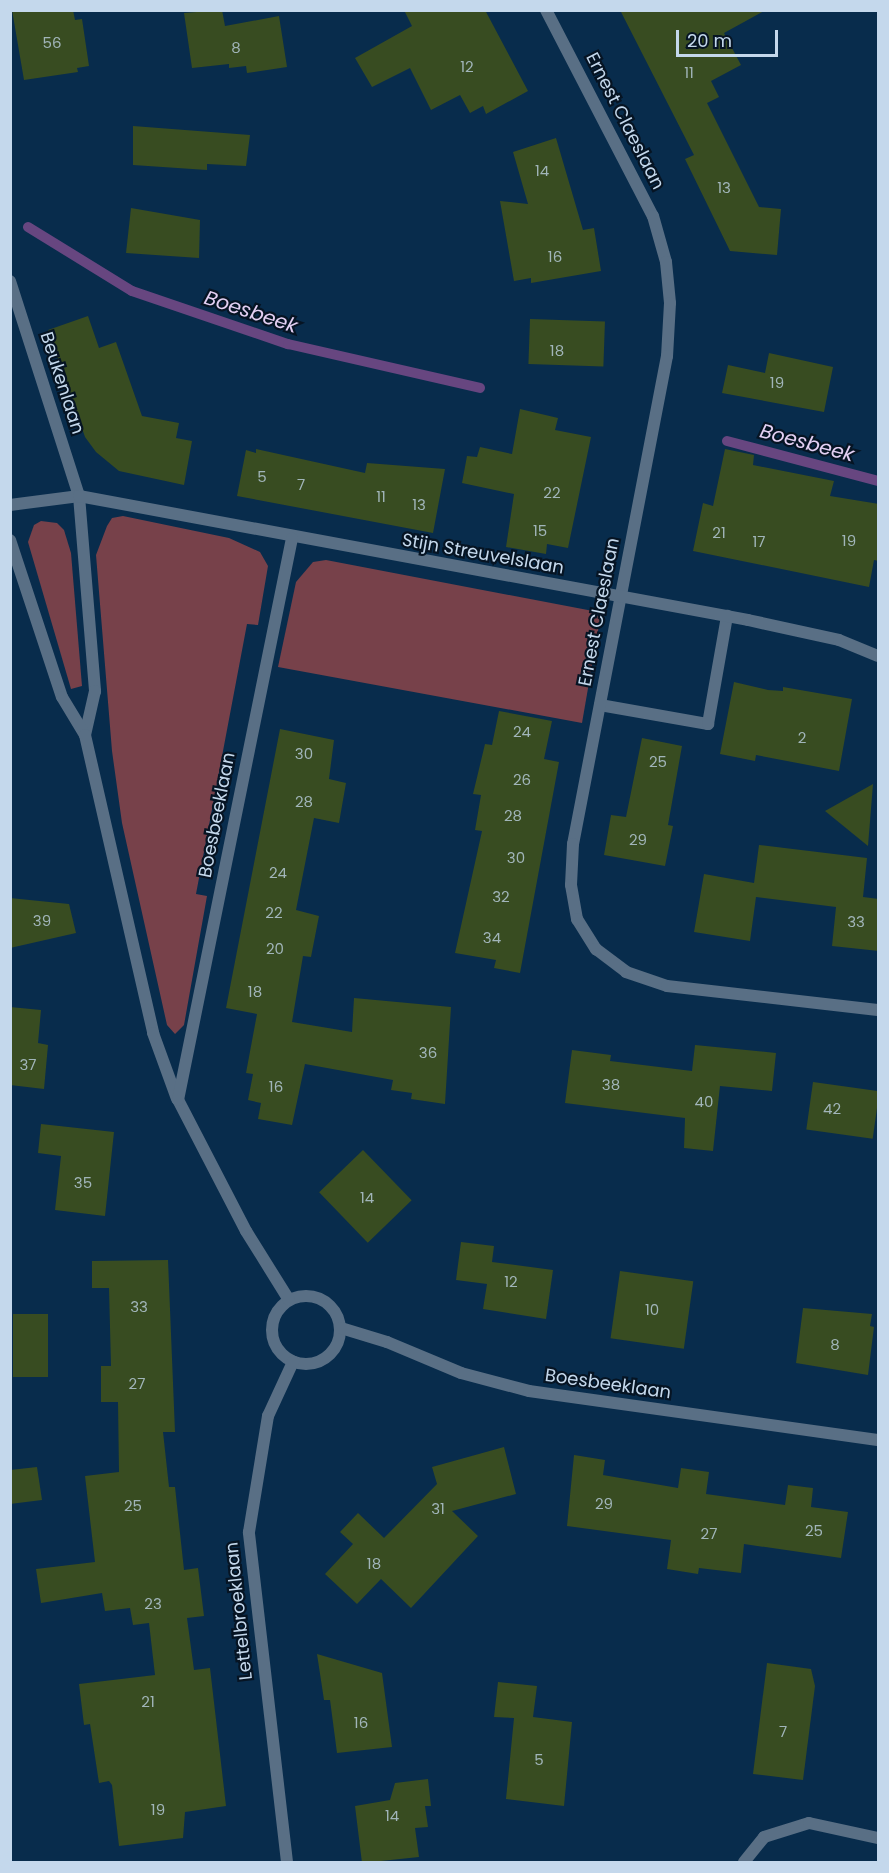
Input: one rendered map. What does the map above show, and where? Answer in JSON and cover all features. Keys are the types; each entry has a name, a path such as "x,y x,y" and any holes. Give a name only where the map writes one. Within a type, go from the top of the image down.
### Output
{"street":[{"name":"Ernest Claeslaan","path":"546,10 634,174 653,216 666,262 670,303 667,356 573,844 571,885 577,919 596,949 626,972 667,987 879,1010"},
{"name":"Beukenlaan","path":"10,281 79,496"},
{"name":"Stijn Streuvelslaan","path":"79,496 292,538 727,616 839,640 879,657"},
{"path":"10,505 79,496 94,691 85,735"},
{"name":"Boesbeeklaan","path":"178,1100 292,538"},
{"path":"10,540 62,697 85,735 153,1033 178,1100 246,1230 289,1300"},
{"path":"600,705 708,724 727,616"},
{"path":"300,1296 322,1300 332,1307 340,1328 339,1342 320,1362 293,1362 275,1344 272,1332 279,1308 289,1300 300,1296"},
{"name":"Boesbeeklaan","path":"340,1328 387,1342 461,1373 529,1391 879,1440"},
{"name":"Lettelbroeklaan","path":"287,1863 249,1532 268,1416 293,1362"},
{"path":"744,1863 764,1837 810,1823 879,1838"}],"shaded area":[{"path":"123,516 229,538 260,552 268,566 258,625 247,624 196,894 207,896 184,1025 175,1034 167,1025 122,823 112,751 96,555 112,518"},
{"path":"41,521 57,523 64,530 71,553 82,686 71,689 28,542 34,525"},
{"path":"326,560 593,611 600,619 582,723 278,667 296,582 313,562"}],"building":[{"path":"12,10 73,10 75,20 82,19 89,66 77,68 78,72 24,80"},
{"path":"222,10 225,26 279,16 287,67 247,73 246,66 229,68 229,64 192,68 184,13"},
{"path":"404,10 485,10 528,91 486,114 483,106 470,113 460,95 431,110 410,68 372,87 355,58 412,26"},
{"path":"620,10 766,10 724,33 741,65 711,81 719,97 707,103 759,207 781,209 777,255 730,251 685,159 694,155"},
{"path":"133,126 250,135 246,166 207,164 207,170 133,165"},
{"path":"556,138 583,230 594,228 601,271 531,283 531,278 514,281 500,201 528,204 513,152"},
{"path":"131,208 200,220 199,258 126,253"},
{"path":"88,316 99,348 116,342 142,416 179,423 176,438 192,441 184,485 119,471 96,452 85,437 48,330"},
{"path":"530,319 605,322 603,367 528,364"},
{"path":"769,353 833,367 824,412 722,393 728,365 765,373"},
{"path":"520,409 558,418 555,430 591,437 568,548 547,544 546,554 506,547 514,494 462,483 467,456 477,457 480,447 512,454"},
{"path":"256,449 365,473 367,463 445,469 433,533 237,496 246,450 256,453"},
{"path":"725,449 754,455 753,465 834,481 830,496 879,504 879,561 874,560 869,587 693,551 703,503 713,506"},
{"path":"734,682 768,690 783,691 783,687 852,699 839,771 756,755 755,761 720,754"},
{"path":"499,711 552,721 544,759 559,762 520,973 494,968 496,960 455,953 482,831 475,830 481,795 473,794 485,744 492,745"},
{"path":"280,729 334,740 329,779 346,783 339,823 314,818 296,910 319,916 311,957 303,956 292,1022 352,1032 354,998 451,1007 445,1104 411,1099 412,1093 391,1090 393,1080 305,1064 292,1125 258,1119 261,1103 248,1100 253,1074 246,1073 257,1014 226,1008"},
{"path":"642,738 682,746 668,825 673,826 665,866 604,855 611,815 626,817"},
{"path":"873,784 868,846 825,811"},
{"path":"759,845 867,858 863,897 879,899 879,951 832,946 836,907 756,897 750,941 694,932 704,874 754,883"},
{"path":"10,898 69,904 76,933 10,948"},
{"path":"10,1007 41,1010 38,1043 48,1045 44,1089 10,1085"},
{"path":"695,1045 776,1053 772,1091 720,1086 713,1151 684,1148 685,1118 565,1103 572,1050 611,1055 610,1061 692,1071"},
{"path":"813,1082 878,1091 873,1139 806,1130"},
{"path":"41,1124 114,1132 105,1216 55,1210 61,1156 38,1153"},
{"path":"363,1150 412,1200 368,1243 319,1192"},
{"path":"461,1242 494,1246 492,1262 553,1270 546,1319 483,1309 487,1284 456,1280"},
{"path":"168,1260 175,1432 163,1432 169,1487 175,1487 184,1570 198,1568 204,1616 187,1618 194,1670 210,1668 226,1806 185,1812 183,1838 119,1846 112,1785 109,1781 99,1783 90,1724 84,1725 79,1684 155,1675 149,1623 133,1625 130,1608 105,1611 102,1593 41,1603 36,1569 95,1562 85,1476 119,1472 118,1402 101,1402 101,1366 111,1366 109,1288 92,1288 92,1261"},
{"path":"620,1271 693,1281 684,1349 611,1338"},
{"path":"803,1308 872,1314 870,1326 874,1327 868,1375 796,1363"},
{"path":"13,1314 48,1314 48,1377 13,1377"},
{"path":"504,1447 516,1494 452,1511 478,1536 411,1608 381,1579 357,1604 325,1574 353,1544 340,1532 358,1513 384,1538 437,1484 432,1467"},
{"path":"574,1455 605,1460 603,1475 678,1488 681,1468 709,1472 706,1494 785,1505 788,1485 813,1488 811,1507 848,1512 841,1558 744,1544 741,1573 699,1568 698,1574 667,1569 671,1540 567,1526"},
{"path":"37,1467 42,1500 10,1504 10,1470"},
{"path":"317,1654 382,1673 392,1747 337,1753 330,1700 324,1700"},
{"path":"767,1663 811,1669 815,1686 803,1780 753,1774"},
{"path":"498,1682 537,1686 533,1717 572,1722 564,1806 506,1799 514,1718 494,1717"},
{"path":"428,1779 431,1806 425,1806 428,1827 415,1828 419,1857 362,1863 355,1806 390,1800 395,1783"}],"waterway":[{"name":"Boesbeek","path":"28,227 132,291 288,344 480,388"},
{"name":"Boesbeek","path":"727,441 878,481"}]}
